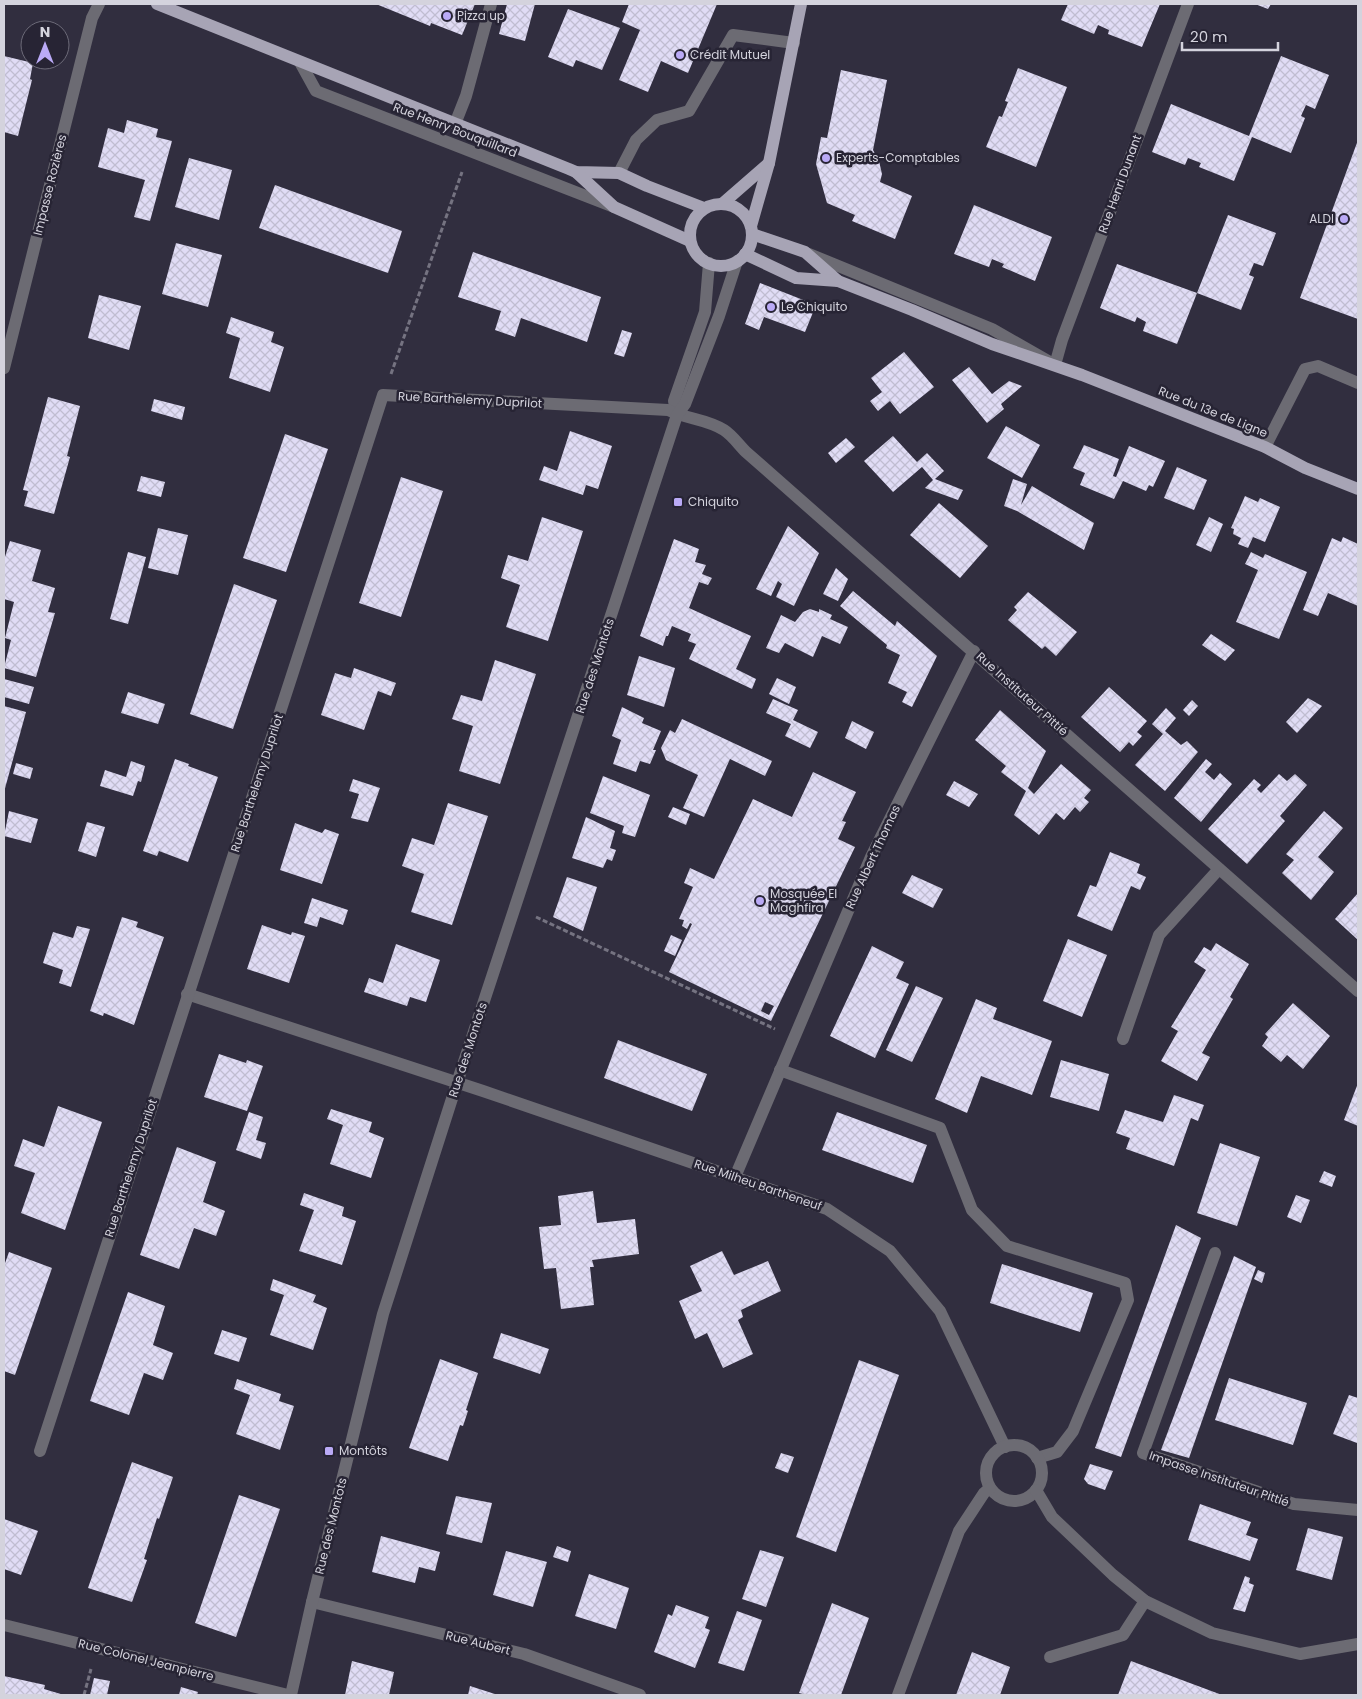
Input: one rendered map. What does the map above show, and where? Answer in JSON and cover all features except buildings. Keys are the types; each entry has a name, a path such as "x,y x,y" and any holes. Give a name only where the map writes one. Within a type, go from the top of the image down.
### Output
{"main road":[{"name":"Rue Henry Bouquillard","path":"157,4 576,172 619,173 704,208"},
{"path":"751,230 747,217 740,210 732,206 713,204 704,208 692,223 690,242 700,258 718,266 728,265 741,258 749,248 751,230 769,164 801,4"},
{"path":"722,204 769,164"},
{"name":"Rue Henry Bouquillard","path":"576,172 614,207 690,242"},
{"name":"Rue du 13e de Ligne","path":"751,230 805,252 838,281"},
{"name":"Rue du 13e de Ligne","path":"741,258 796,278 838,281 992,344 1055,365 1265,448 1306,468 1358,489"}],"street":[{"name":"Impasse Rozières","path":"4,368 92,18 99,4"},
{"path":"455,124 466,96 491,4"},
{"name":"Rue Henri Dunant","path":"1055,365 1062,340 1188,4"},
{"path":"619,173 636,140 657,120 689,111 733,35 794,43"},
{"name":"Rue Henry Bouquillard","path":"300,62 316,91 614,207"},
{"name":"Rue du 13e de Ligne","path":"805,252 992,329 1055,365"},
{"name":"Rue des Montots","path":"290,1695 383,1314 677,415 685,404 741,258"},
{"name":"Rue des Montots","path":"677,415 674,401 705,312 708,263"},
{"path":"1265,448 1306,370 1318,366 1358,382"},
{"name":"Rue Barthelemy Duprilot","path":"40,1451 383,395 668,410 677,415"},
{"name":"Rue Instituteur Pittié","path":"677,415 702,421 724,430 746,452 1358,991"},
{"name":"Rue Albert Thomas","path":"735,1177 871,857 974,651"},
{"path":"1122,1039 1159,935 1219,869"},
{"name":"Rue Milheu Bartheneuf","path":"187,994 827,1208 890,1251 940,1311 1005,1447"},
{"path":"780,1070 940,1128 972,1210 1007,1246 1125,1283 1128,1300 1073,1431 1057,1452 1037,1458"},
{"name":"Impasse Instituteur Pittié","path":"1215,1253 1143,1453 1294,1504 1358,1510"},
{"path":"1014,1445 1023,1447 1037,1458 1042,1474 1036,1490 1029,1496 1021,1500 1012,1501 996,1495 990,1488 986,1479 986,1468 993,1455 1005,1447 1014,1445"},
{"path":"898,1695 959,1531 984,1492 990,1488"},
{"path":"1036,1490 1052,1517 1113,1575 1145,1601 1212,1634 1300,1654 1358,1644"},
{"path":"1050,1657 1122,1634 1145,1601"},
{"name":"Rue Aubert","path":"312,1602 524,1654 640,1695"},
{"name":"Rue Colonel Jeanpierre","path":"4,1625 290,1695"}],"path":[{"path":"383,395 470,151"},
{"path":"515,907 794,1038"}],"place":[{"name":"Pizza up","path":"447,16"},
{"name":"Crédit Mutuel","path":"680,55"},
{"name":"Experts-Comptables","path":"826,158"},
{"name":"ALDI","path":"1344,219"},
{"name":"Le Chiquito","path":"771,307"},
{"name":"Chiquito","path":"678,502"},
{"name":"Mosquée El Maghfira","path":"760,901"},
{"name":"Montôts","path":"329,1451"}]}
